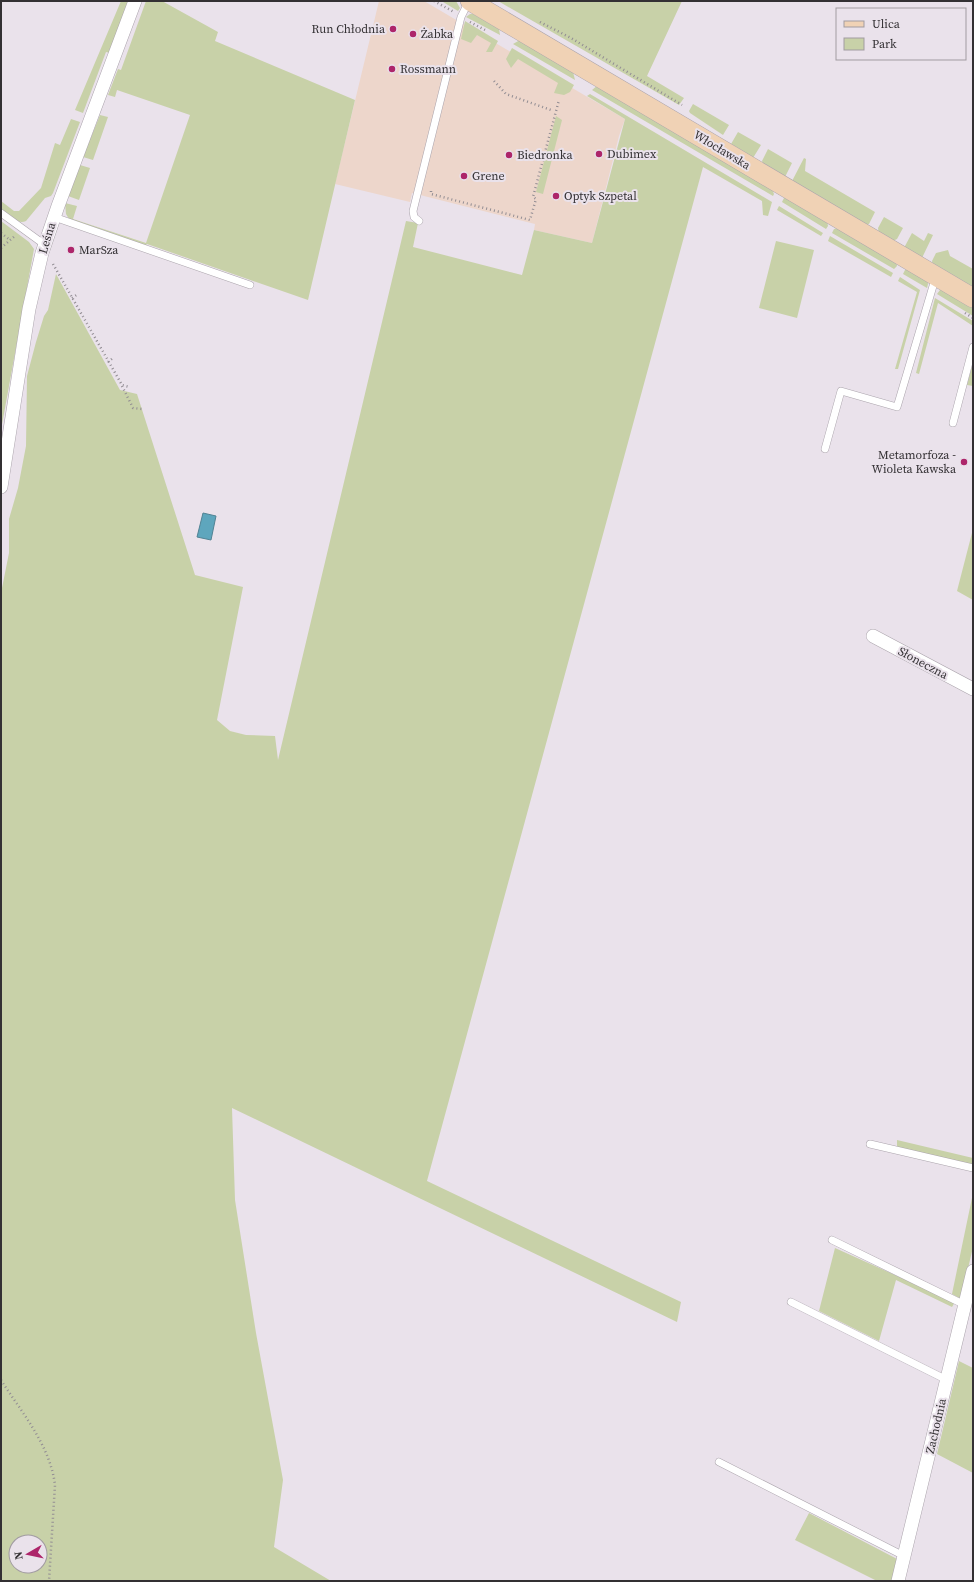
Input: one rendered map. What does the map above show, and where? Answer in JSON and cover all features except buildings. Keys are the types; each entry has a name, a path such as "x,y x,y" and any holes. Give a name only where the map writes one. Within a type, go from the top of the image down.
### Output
{"main road":[{"name":"Włocławska","path":"470,1 973,298"}],"street":[{"name":"Leśna","path":"1,487 29,309 44,246 135,1"},
{"name":"Słoneczna","path":"873,636 973,689"},
{"name":"Zachodnia","path":"898,1581 973,1271"}],"lane":[{"path":"419,221 414,217 413,211 461,17 470,1"},
{"path":"1,213 44,246"},
{"path":"54,217 250,285"},
{"path":"825,450 841,391 897,407 936,276"},
{"path":"954,423 973,347"},
{"path":"870,1144 973,1168"},
{"path":"832,1240 965,1305"},
{"path":"791,1302 947,1380"},
{"path":"719,1462 904,1556"}],"path":[{"path":"494,81 506,94 551,110"},
{"path":"431,191 431,194 530,220 536,199 533,197 558,100"},
{"path":"1,248 22,229"},
{"path":"1,233 10,240"},
{"path":"44,246 122,385 133,408 142,409"},
{"path":"72,298 78,294"},
{"path":"108,362 113,358"},
{"path":"122,385 129,387"},
{"path":"1,1380 40,1438 53,1471 55,1485 49,1581"}],"shaded area":[{"path":"379,1 424,1 625,119 619,136 592,243 534,230 535,224 412,193 410,202 335,184"}],"green space":[{"path":"121,1 130,1 110,53 106,52 83,113 75,110"},
{"path":"146,1 162,1 218,32 215,41 355,100 308,300 147,244 145,246 69,219 66,214 65,203 77,206 73,219 146,243 190,115 117,90 115,97 108,95 118,69 121,70"},
{"path":"456,1 460,8 458,11 443,2"},
{"path":"498,1 682,1 647,76 684,98 679,105"},
{"path":"473,14 499,29 500,35 466,17"},
{"path":"465,21 498,41 492,52 486,52 491,43 477,35 471,43 461,39"},
{"path":"520,40 573,72 575,80 513,44"},
{"path":"512,48 574,85 570,92 564,95 554,93 558,83 518,59 511,68 506,59"},
{"path":"598,85 772,189 774,194 773,196 592,90"},
{"path":"590,94 772,202 768,216 763,215 762,201 703,167 427,1181 681,1302 677,1322 232,1108 235,1200 256,1333 283,1480 274,1547 331,1581 1,1581 1,593 9,553 9,519 18,488 26,446 27,376 44,316 48,310 56,274 120,390 137,394 195,575 243,587 217,720 230,731 246,735 275,736 278,760 406,221 418,223 413,247 522,275 534,230 592,243 625,119 587,96"},
{"path":"693,104 729,125 723,135 690,113 689,111"},
{"path":"100,115 108,117 93,160 83,157"},
{"path":"556,116 562,120 543,194 536,192"},
{"path":"71,119 80,122 53,193 51,196 45,198 26,221 16,221 1,209 1,201 14,211 19,211 41,188 55,143 60,145"},
{"path":"738,132 761,145 753,158 731,144"},
{"path":"768,149 792,163 785,177 763,164 762,161"},
{"path":"804,158 806,159 805,171 875,212 869,224 866,225 791,183"},
{"path":"80,165 90,168 79,200 68,196"},
{"path":"784,198 788,198 827,221 828,226 826,229 782,202"},
{"path":"779,206 823,233 821,236 777,210"},
{"path":"884,217 903,228 897,239 893,241 879,234 878,228"},
{"path":"1,221 29,242 34,249 1,430"},
{"path":"839,228 896,261 897,266 894,269 832,233 834,229"},
{"path":"912,233 924,241 928,233 933,235 922,258 905,248"},
{"path":"830,236 893,273 891,277 828,241"},
{"path":"776,241 814,250 797,318 759,308"},
{"path":"948,250 950,256 973,269 973,289 933,265 932,261 936,253"},
{"path":"909,269 927,279 927,288 903,274 905,270"},
{"path":"900,277 920,290 898,369 895,369 917,292 898,281"},
{"path":"940,290 945,290 973,307 973,316 937,294"},
{"path":"935,298 973,321 973,326 938,303 919,374 916,373"},
{"path":"973,362 973,386 967,385"},
{"path":"973,529 973,600 957,591"},
{"path":"897,1140 973,1158 973,1166 897,1148"},
{"path":"973,1193 973,1247 961,1299 952,1294"},
{"path":"835,1248 955,1302 952,1307 896,1280 879,1341 819,1311"},
{"path":"959,1361 973,1368 973,1473 937,1454"},
{"path":"809,1513 899,1560 892,1581 877,1581 795,1540"}],"water":[{"path":"203,513 216,516 211,540 197,537"}],"place":[{"name":"Run Chłodnia","path":"393,29"},
{"name":"Żabka","path":"413,34"},
{"name":"Rossmann","path":"392,69"},
{"name":"Dubimex","path":"599,154"},
{"name":"Biedronka","path":"509,155"},
{"name":"Grene","path":"464,176"},
{"name":"Optyk Szpetal","path":"556,196"},
{"name":"MarSza","path":"71,250"},
{"name":"Metamorfoza - Wioleta Kawska","path":"964,462"}]}
